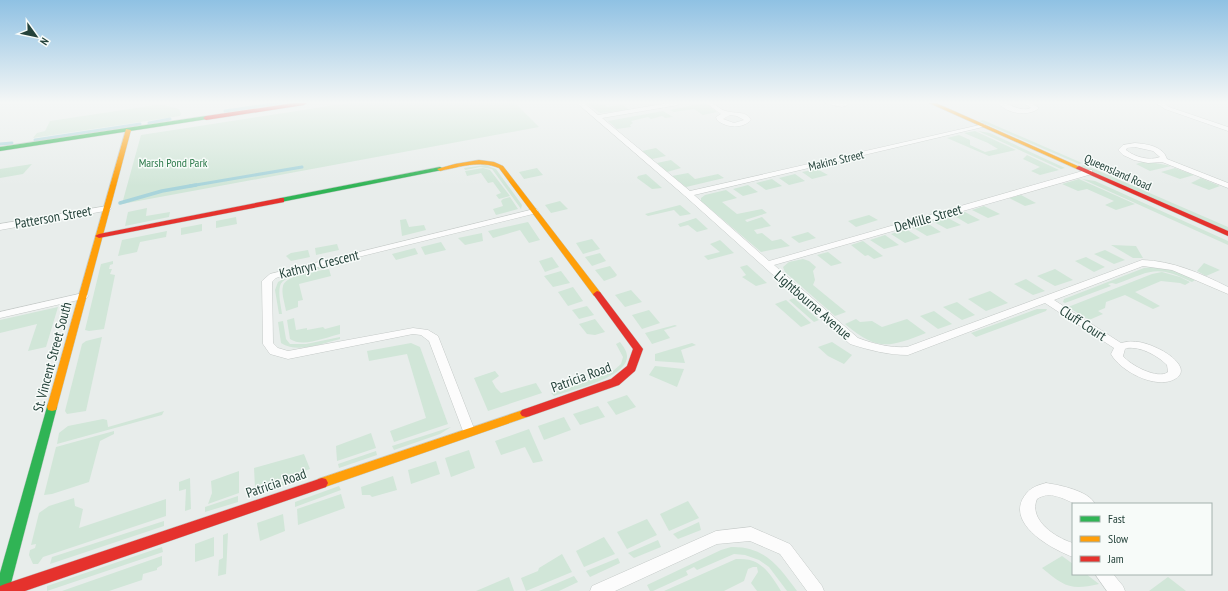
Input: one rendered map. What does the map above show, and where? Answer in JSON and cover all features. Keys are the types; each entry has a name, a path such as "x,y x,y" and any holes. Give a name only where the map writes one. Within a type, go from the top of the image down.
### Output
{"street":[{"path":"0,149 124,131"},
{"name":"St. Vincent Street South","path":"2,591 128,131"},
{"name":"Lightbourne Avenue","path":"613,131 688,194 854,341 876,349 890,352 908,351 1142,263 1157,263 1180,268 1228,291"},
{"name":"Makins Street","path":"688,194 964,131"},
{"name":"Queensland Road","path":"994,131 1228,234"},
{"path":"1162,159 1164,158 1162,154 1147,147 1132,145 1122,148 1124,152 1134,157 1149,160 1162,159 1228,186"},
{"name":"Patricia Road","path":"5,591 615,382 630,372 635,363 638,349 502,167 493,163 473,162 99,236"},
{"name":"DeMille Street","path":"767,264 1088,172"},
{"name":"Patterson Street","path":"0,227 107,208"},
{"name":"Kathryn Crescent","path":"469,431 434,339 424,332 413,331 288,355 274,351 268,344 267,281 273,276 282,273 534,211"},
{"path":"0,315 83,296"},
{"name":"Cluff Court","path":"1047,300 1120,346 1132,344 1154,350 1164,355 1173,364 1175,370 1174,374 1161,378 1139,373 1129,368 1119,359 1117,350 1120,346"},
{"path":"1072,550 1053,542 1040,531 1028,514 1027,504 1032,495 1038,491 1049,489 1070,493 1086,503"},
{"path":"598,591 716,538 751,534 785,549 816,591"},
{"path":"1105,575 1117,591"}],"green space":[{"path":"45,131 83,131 33,138 37,133"},
{"name":"Marsh Pond Park","path":"170,131 520,131 122,204 141,135"},
{"path":"975,131 1016,150 989,156 947,138 959,135 970,140 970,145 985,152 998,149 964,133"},
{"path":"978,131 990,133 1065,168 1061,169"},
{"path":"1001,131 1007,131 1082,163 1079,164"},
{"path":"656,148 666,156 652,159 642,151"},
{"path":"1027,155 1059,170 1040,175 1031,171 1040,167 1023,159"},
{"path":"671,160 681,168 667,172 657,163"},
{"path":"1145,161 1171,166 1150,171 1136,164"},
{"path":"32,164 23,174 0,178 0,169"},
{"path":"485,165 496,169 522,205 521,209 492,169 480,167 465,170 464,168"},
{"path":"1085,165 1228,227 1228,231 1080,166"},
{"path":"483,168 490,170 510,196 499,199 496,195 501,193 493,182 488,183 481,173 467,176 465,171"},
{"path":"537,168 543,175 524,179 519,172"},
{"path":"1175,168 1194,175 1180,179 1161,172"},
{"path":"817,169 828,175 812,179 802,172"},
{"path":"688,173 695,179 718,174 724,178 686,187 672,176"},
{"path":"646,174 662,188 652,189 637,178 638,176"},
{"path":"795,174 805,181 789,185 779,178"},
{"path":"1201,178 1220,186 1209,190 1191,183"},
{"path":"772,179 782,186 766,190 756,183"},
{"path":"1079,179 1135,204 1116,210 1105,205 1114,201 1087,189 1078,191 1062,184"},
{"path":"1082,179 1095,181 1228,241 1228,245"},
{"path":"748,185 758,192 743,196 733,189"},
{"path":"726,190 737,198 722,202 737,214 762,209 767,213 745,220 747,222 762,217 771,226 754,230 757,234 762,233 772,241 781,239 790,246 761,252 701,201 701,198 705,195"},
{"path":"1021,195 1036,203 1025,206 1009,198"},
{"path":"510,197 518,209 496,215 493,209 503,206 501,201"},
{"path":"560,201 568,209 551,213 545,205"},
{"path":"680,205 691,214 680,216 674,210 648,216 645,214"},
{"path":"984,206 1000,214 988,218 972,210"},
{"path":"147,208 146,216 170,212 169,217 125,226 128,212"},
{"path":"965,212 980,220 968,224 953,215"},
{"path":"869,215 878,220 856,227 848,221"},
{"path":"236,217 237,224 216,228 216,221"},
{"path":"946,217 961,225 947,229 932,221"},
{"path":"696,218 708,229 697,232 688,225 680,227 678,224"},
{"path":"406,219 409,227 424,225 426,230 402,236 400,220"},
{"path":"528,222 540,240 529,243 520,230 493,238 488,231"},
{"path":"927,223 941,232 927,236 912,227"},
{"path":"202,224 202,231 181,235 181,228"},
{"path":"906,229 920,238 905,243 891,234"},
{"path":"167,231 166,237 140,242 137,252 118,256 122,240"},
{"path":"808,232 816,238 799,243 791,237"},
{"path":"482,233 483,241 465,245 458,238"},
{"path":"885,235 899,245 884,249 870,240"},
{"path":"592,239 600,249 583,254 576,243"},
{"path":"720,240 734,253 708,260 704,256 720,252 710,244"},
{"path":"863,241 883,256 874,259 868,255 865,256 851,245"},
{"path":"441,242 446,250 425,255 421,247"},
{"path":"337,244 339,250 316,255 315,248"},
{"path":"1111,245 1136,246 1143,258 1133,258"},
{"path":"415,248 418,254 396,260 392,254"},
{"path":"308,250 310,257 291,261 286,256 291,253"},
{"path":"1105,250 1125,260 1114,264 1094,254"},
{"path":"828,252 842,263 831,266 817,255"},
{"path":"600,253 606,261 592,266 585,257"},
{"path":"552,257 559,267 545,272 539,261"},
{"path":"1086,257 1105,267 1094,272 1075,261"},
{"path":"803,259 809,261 816,267 813,271 815,280 813,285 846,312 835,316 785,272 783,267 789,262"},
{"path":"113,261 113,264 110,265 109,269 112,269 110,274 115,275 104,329 89,331 85,330 101,264"},
{"path":"1204,263 1220,270 1206,276 1197,271"},
{"path":"328,265 329,267 287,278 283,282 280,286 279,293 282,314 279,314 275,290 278,282 293,274"},
{"path":"747,265 767,283 756,286 742,277 746,275 740,267"},
{"path":"610,266 617,275 604,281 595,270"},
{"path":"1153,267 1174,270 1195,280 1192,282 1170,273 1154,271 1116,284 1108,284 1111,286 1065,303 1063,302 1064,299 1144,268"},
{"path":"329,269 331,276 299,284 303,300 298,301 298,307 286,311 282,292 285,282 296,276"},
{"path":"1055,269 1073,280 1055,286 1037,276"},
{"path":"561,271 570,283 553,287 544,276"},
{"path":"1162,272 1180,277 1190,282 1185,285 1161,281 1135,292 1160,306 1153,309 1125,295 1106,302 1105,308 1098,311 1103,314 1089,320 1068,307 1152,274"},
{"path":"1026,279 1045,291 1033,295 1014,284"},
{"path":"573,287 583,301 568,306 558,292"},
{"path":"631,290 642,302 625,307 615,295"},
{"path":"990,291 1008,303 986,311 968,299"},
{"path":"794,298 819,320 814,322 789,300"},
{"path":"786,300 811,323 801,327 775,304"},
{"path":"957,302 975,315 962,320 943,307"},
{"path":"587,306 594,315 579,319 572,310"},
{"path":"58,307 46,347 28,351 37,324 0,333 0,320"},
{"path":"1037,309 1047,309 1046,311 976,337 971,333"},
{"path":"649,310 660,323 642,329 632,315"},
{"path":"934,311 952,324 938,329 920,316"},
{"path":"294,318 296,330 307,328 307,330 323,327 325,329 340,325 340,334 308,342 295,341 290,339 287,320"},
{"path":"595,319 605,332 595,335 587,334 579,324"},
{"path":"856,319 860,322 872,321 882,327 907,319 926,333 892,344 875,343 856,333 845,324"},
{"path":"283,321 286,339 290,344 306,344 340,337 340,339 303,348 288,346 281,343 278,322"},
{"path":"675,325 677,326 664,330 670,338 652,344 645,333"},
{"path":"102,337 86,411 67,414 65,411 82,344 86,341"},
{"path":"620,342 626,350 627,356 625,364 618,371 609,377 585,387 554,396 551,393 612,372 621,364 623,357 616,344"},
{"path":"832,342 852,355 844,364 828,356 818,347"},
{"path":"411,343 420,347 448,424 394,442 390,431 426,418 407,354 369,361 367,351"},
{"path":"692,343 696,345 681,350 685,363 655,361 655,354"},
{"path":"655,366 684,369 677,387 649,375"},
{"path":"495,371 499,376 492,381 501,393 536,383 542,393 488,411 474,378"},
{"path":"627,395 636,407 616,415 607,402"},
{"path":"598,406 605,417 580,425 573,414"},
{"path":"164,411 162,415 57,444 59,433 68,426 103,419 107,420 108,427"},
{"path":"564,417 571,430 544,440 538,426"},
{"path":"451,427 440,434 394,450 392,446"},
{"path":"529,429 543,461 533,463 525,447 501,455 495,441"},
{"path":"114,431 114,434 100,441 89,482 52,494 44,495 56,447"},
{"path":"371,433 376,448 337,461 336,446"},
{"path":"469,450 475,468 451,477 445,458"},
{"path":"376,451 377,455 339,468 338,464"},
{"path":"304,454 310,469 255,488 254,468"},
{"path":"436,461 440,474 411,484 408,470"},
{"path":"239,471 239,493 208,504 212,493 211,481"},
{"path":"307,474 306,478 254,495 254,491"},
{"path":"393,476 397,490 372,497 370,495 362,495 361,487"},
{"path":"190,478 191,509 185,511 186,489 179,491 179,482"},
{"path":"339,486 341,490 295,507 295,502"},
{"path":"341,494 345,508 298,525 297,509"},
{"path":"238,496 238,502 205,512 205,507"},
{"path":"74,498 75,506 83,509 79,528 166,499 166,516 43,557 38,564 33,564 29,555 30,550 35,548 36,544 31,545 39,513 49,506"},
{"path":"688,501 699,518 669,531 660,514"},
{"path":"283,514 285,531 260,541 257,523"},
{"path":"647,519 657,535 627,549 617,532"},
{"path":"164,521 164,526 50,564 52,557"},
{"path":"699,522 701,530 678,539 673,534"},
{"path":"228,533 226,574 218,576 219,560 223,558 223,535"},
{"path":"214,537 214,556 195,562 195,544"},
{"path":"604,537 615,554 584,567 576,551"},
{"path":"658,540 661,547 634,558 628,553"},
{"path":"162,547 163,552 47,591 47,586"},
{"path":"731,547 753,550 762,554 777,566 797,591 787,591 769,567 759,560 745,555 734,554 697,570 694,567 686,571 688,575 653,591 650,591 647,585 721,550"},
{"path":"562,554 572,572 526,591 521,578 538,571 539,568"},
{"path":"162,556 162,565 157,568 157,570 143,574 142,580 109,591 62,591"},
{"path":"1062,556 1072,563 1072,575 1087,575 1099,584 1074,587 1062,583 1042,568"},
{"path":"618,558 620,563 590,577 586,571"},
{"path":"736,559 751,560 758,563 776,582 781,591 757,591 751,583 758,572 757,567 753,567 748,569 744,581 724,591 664,591"},
{"path":"574,576 578,582 559,591 539,591"},
{"path":"509,577 514,591 476,591"},
{"path":"1168,577 1186,591 1149,591"}],"waterway":[{"path":"35,140 97,131"},
{"path":"0,144 12,143"},
{"path":"190,186 302,167"},
{"path":"120,203 162,191 196,185"}],"traffic: fast":[{"path":"0,149 122,131"},
{"path":"281,200 440,169"},
{"path":"2,591 52,407"}],"traffic: slow":[{"path":"52,407 128,131"},
{"path":"994,131 1079,168"},
{"path":"440,169 479,162 494,164 501,167 597,294"},
{"path":"322,483 526,413"}],"traffic: jam":[{"path":"1079,168 1228,234"},
{"path":"99,236 281,200"},
{"path":"526,413 615,382 631,368 638,349 597,294"},
{"path":"5,591 322,483"}]}
